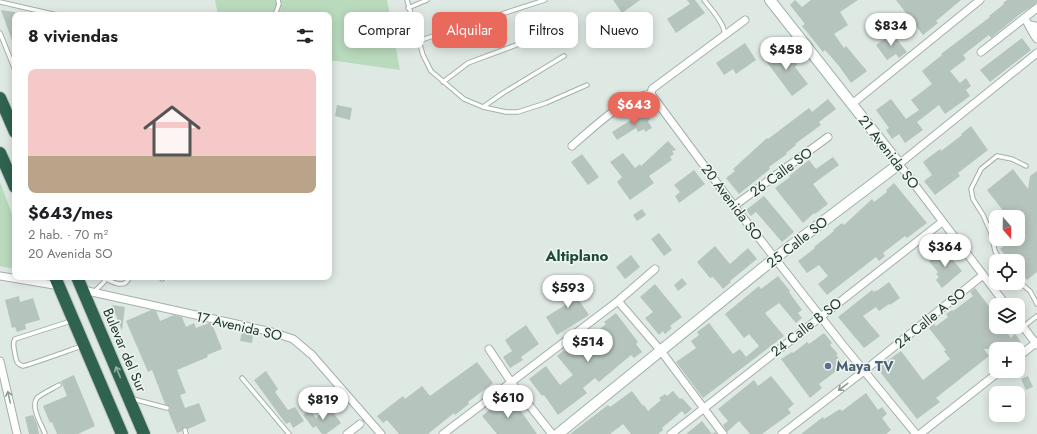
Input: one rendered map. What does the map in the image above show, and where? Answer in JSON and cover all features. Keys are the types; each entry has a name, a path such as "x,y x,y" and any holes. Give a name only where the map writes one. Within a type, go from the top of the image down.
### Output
{"highway":[{"path":"0,98 12,125"},
{"path":"0,153 12,180"},
{"name":"Bulevar del Sur","path":"79,280 88,292 144,434"},
{"path":"57,282 122,434"}],"street":[{"name":"21 Avenida SO","path":"771,0 899,164 1001,298"},
{"path":"852,104 980,0"},
{"path":"981,52 1037,8"},
{"path":"1024,18 1030,25 1037,29"},
{"path":"572,146 605,117 632,100 645,94 653,96 652,89 745,20"},
{"path":"1030,25 1030,30 1037,39"},
{"name":"25 Calle SO","path":"558,434 775,258 899,164 1037,53"},
{"name":"20 Avenida SO","path":"653,96 734,206 864,371 916,434"},
{"name":"26 Calle SO","path":"734,206 828,137"},
{"name":"24 Calle B SO","path":"671,434 942,222"},
{"path":"443,434 618,301 655,269"},
{"name":"24 Calle A SO","path":"782,434 864,371 983,275"},
{"path":"0,276 12,277"},
{"path":"38,280 57,282"},
{"name":"17 Avenida SO","path":"88,292 272,332 293,339 312,354 381,434"},
{"path":"618,301 661,351 723,434"},
{"path":"1025,330 1036,344 1025,352"},
{"path":"489,349 552,434"},
{"path":"0,361 17,434"},
{"path":"920,434 991,378"},
{"path":"347,434 360,424"}],"lane":[{"path":"276,12 279,4 278,0"},
{"path":"407,0 409,12"},
{"path":"408,8 428,0"},
{"path":"424,39 545,0"},
{"path":"704,0 721,24 724,30 723,37"},
{"path":"0,2 44,12"},
{"path":"0,33 12,63"},
{"path":"443,82 468,63 515,45"},
{"path":"420,48 431,71 464,99 483,107 506,112 518,112 546,103 587,85"},
{"path":"483,107 502,93 564,56"},
{"path":"997,254 991,234 983,215 973,199 971,189 981,169 997,156 1012,159 1026,166"},
{"path":"88,292 103,280"},
{"path":"109,280 117,285 125,283 128,280"},
{"path":"1025,287 1030,291 1037,304"},
{"path":"1025,325 1037,316"},
{"path":"74,320 15,339 13,342 16,360 18,364 23,366 29,365 84,345"},
{"path":"242,378 289,434"},
{"path":"45,434 35,409 35,404 38,398 59,385"},
{"path":"129,398 166,408"}],"green space":[{"path":"215,0 387,0 389,12 344,12 344,48 396,48 400,70 332,60 332,12 217,12"},
{"path":"0,182 12,214 12,268 0,266"}],"building":[{"path":"613,0 640,0 623,12 621,12"},
{"path":"687,0 695,0 705,13 676,33 667,19 690,4"},
{"path":"795,0 802,7 811,0 858,0 840,12 848,25 834,34 844,48 846,46 867,71 851,83 839,66 825,50 823,52 802,26 805,24 790,5"},
{"path":"896,0 961,0 936,21 938,23 923,35"},
{"path":"1007,0 1037,0 1037,3 1020,14 991,38 989,35 963,55 966,59 950,71 960,83 966,78 971,86 966,90 970,96 945,114 939,105 917,122 923,130 905,143 899,134 892,139 886,130 889,128 876,110 891,99 906,119 919,110 911,100 932,84 922,71 942,55 941,54 990,17 989,16"},
{"path":"1,10 15,12 12,12 12,40"},
{"path":"892,33 907,52 899,58 896,54 887,60 876,45"},
{"path":"1022,38 1031,50 990,82 980,70"},
{"path":"745,43 756,60 736,74 733,69 724,75 716,63"},
{"path":"776,47 785,59 790,56 797,65 795,67 808,84 792,96 763,57"},
{"path":"828,99 836,109 819,122 821,125 795,144 796,145 786,153 787,154 769,167 770,169 739,194 726,178 735,171 733,169 767,138 768,139 809,108 812,112"},
{"path":"337,105 352,108 350,120 335,116"},
{"path":"645,111 650,119 648,121 652,128 645,132 644,129 638,132 636,128 617,140 612,132"},
{"path":"971,126 988,150 958,173 960,176 935,195 924,181 932,175 923,162 940,149 941,151"},
{"path":"668,141 676,150 672,151 674,154 670,157 672,160 649,176 654,183 630,200 617,182 622,177 610,162 623,153 635,168 640,164 641,166"},
{"path":"582,154 599,177 588,185 571,162"},
{"path":"833,157 839,165 813,184 828,204 815,214 814,213 803,223 775,188 809,160 816,169"},
{"path":"1013,169 1028,189 1030,176 1037,171 1037,272 1027,280 1025,278 1025,254 1004,254 1000,249 1004,246 1025,246 1025,210 1003,210 987,190"},
{"path":"694,170 705,184 679,203 675,196 680,192 674,185"},
{"path":"894,183 927,223 907,238 905,236 883,253 885,256 879,261 876,257 827,295 818,284 828,276 819,265 807,273 798,261 815,248 814,247 834,231 833,230 842,223 844,225 872,199 874,202 887,192 886,190"},
{"path":"764,196 794,232 782,242 756,212 751,216 746,210"},
{"path":"642,209 646,215 637,221 633,215"},
{"path":"659,233 672,250 664,256 651,239"},
{"path":"715,246 730,264 748,248 757,259 730,281 731,282 723,289 713,277 710,278 697,262"},
{"path":"944,249 962,271 942,288 936,280 939,277 936,274 938,272 929,261"},
{"path":"631,255 640,267 625,279 616,267"},
{"path":"778,276 802,310 798,313 802,318 796,323 779,303 765,313 784,336 703,398 676,362 696,348 691,341 699,335 697,332 709,323 733,354 740,349 746,357 759,346 749,334 744,338 725,314 759,286 761,289"},
{"path":"575,277 582,287 574,293 589,315 557,335 546,317 570,302 560,289"},
{"path":"682,278 687,284 678,291 674,285"},
{"path":"889,282 900,298 879,311 876,307 863,316 880,336 864,348 838,317 872,290 874,292 876,290 877,291"},
{"path":"655,284 682,317 670,326 672,328 665,334 663,331 659,335 645,318 653,312 640,297"},
{"path":"975,288 989,306 989,334 1008,334 1011,338 1015,334 1021,342 989,342 989,349 984,349 989,356 936,398 940,402 917,419 877,368 901,351 923,380 950,359 944,351 946,350 929,328 934,324 936,326 948,317 946,314 952,310 953,311 973,296 970,292"},
{"path":"19,296 20,302 33,298 40,320 25,324 26,329 17,332 15,327 12,328 5,300"},
{"path":"112,305 125,307 122,331"},
{"path":"151,310 156,311 160,321 174,315 182,317 186,327 194,323 196,328 209,323 212,324 222,349 207,355 208,357 177,370 186,393 180,395 185,408 199,403 206,421 188,429 184,427 182,431 177,433 168,411 170,407 165,404 152,370 148,372 126,321"},
{"path":"616,313 638,342 636,344 642,352 634,358 631,355 599,382 595,378 583,388 587,393 558,415 544,395 542,396 529,379 546,366 560,385 573,375 557,356 564,350 565,352 593,330 595,333 606,324 604,322"},
{"path":"526,325 539,344 521,357 523,360 510,368 503,357 512,351 505,340"},
{"path":"242,331 253,333 252,343 240,341"},
{"path":"824,333 832,343 830,345 838,354 836,355 842,362 837,366 839,369 819,384 822,388 810,398 781,359 792,352 793,353 807,342 809,344"},
{"path":"477,362 493,383 468,402 469,404 455,415 454,413 428,434 399,434 387,420 383,423 377,416 403,396 405,399 422,386 430,396"},
{"path":"266,371 278,389 275,392 288,410 295,407 304,421 293,428 290,422 286,424 254,380"},
{"path":"74,375 95,426 78,434 57,434 52,422 50,423 43,406 67,396 61,381"},
{"path":"771,376 794,404 788,409 791,413 762,434 750,434 739,421 727,432 723,425 728,421 718,409 754,380 758,386"},
{"path":"1028,376 1033,387 1026,390 1021,379"},
{"path":"632,391 648,411 661,400 659,398 665,394 667,396 673,391 692,409 685,415 682,411 662,428 663,430 658,434 631,434 623,424 610,434 570,434 608,405 610,407"},
{"path":"866,393 878,410 882,407 887,414 882,418 891,430 886,434 801,434 823,417 824,419 840,409 842,411"},
{"path":"506,394 537,434 497,434 482,416 496,405 494,403"},
{"path":"329,407 341,423 326,434 322,434 316,426 313,428 303,415 310,410 316,418"},
{"path":"33,415 39,434 29,434 25,417"},
{"path":"702,421 712,434 686,434"}],"place":[{"name":"Maya TV","path":"828,366"}],"district":[{"name":"Altiplano","path":"577,256"}]}
